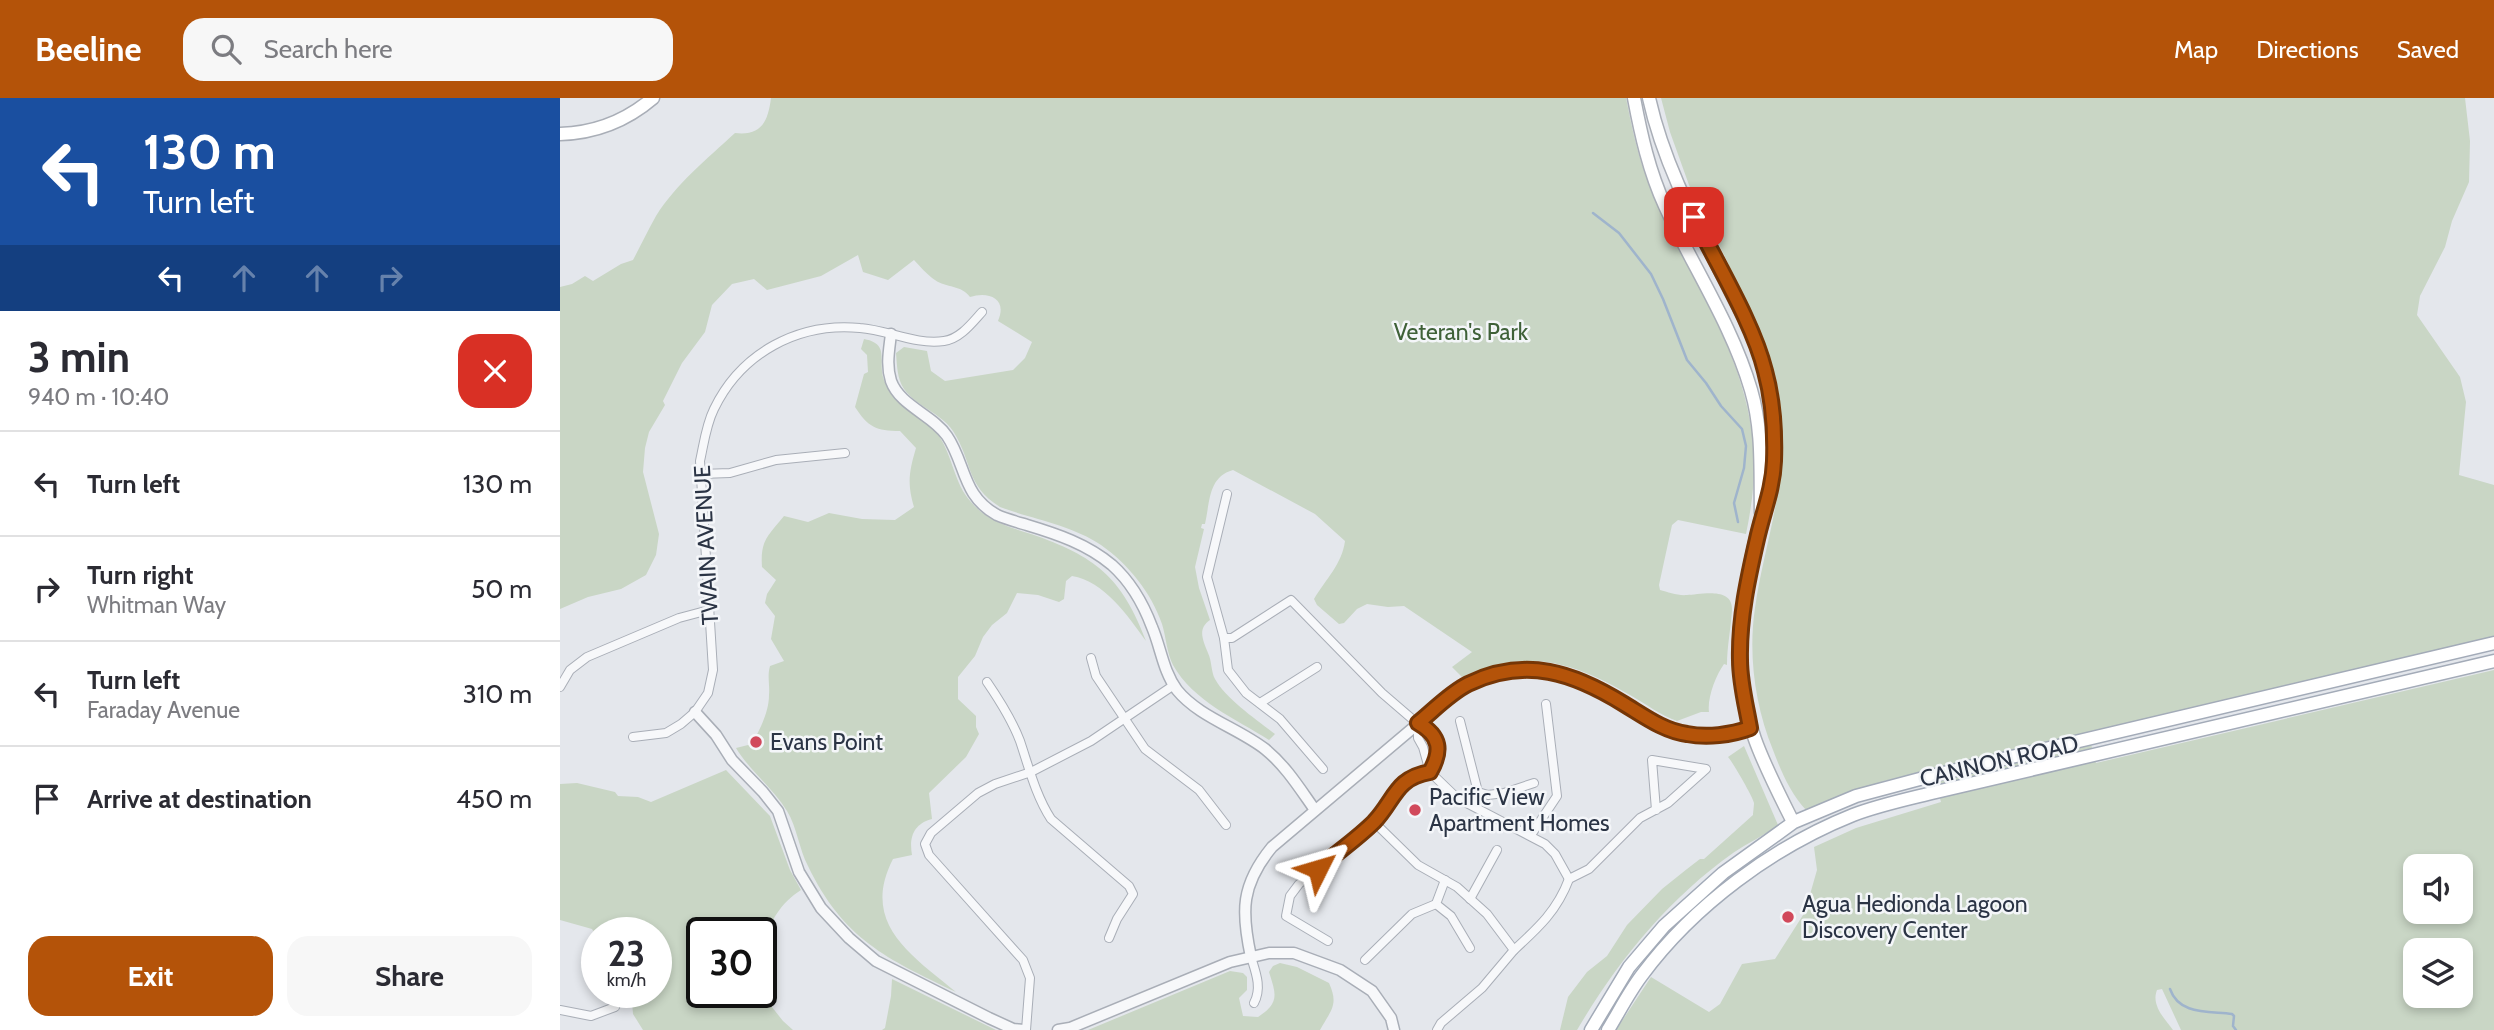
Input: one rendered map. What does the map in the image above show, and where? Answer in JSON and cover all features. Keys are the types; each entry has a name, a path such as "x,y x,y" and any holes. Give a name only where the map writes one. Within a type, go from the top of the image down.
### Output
{"main road":[{"path":"560,134 581,133 610,125 653,98"},
{"path":"1633,98 1651,171 1733,344 1751,391 1761,440 1761,520"},
{"path":"1649,98 1666,158 1750,330 1765,371 1774,426 1774,463 1770,496 1761,520 1749,577 1741,638 1741,679 1758,754 1803,838"},
{"name":"CANNON ROAD","path":"1591,1030 1629,967 1664,926 1723,873 1793,820 1856,796 1931,776 2494,643"},
{"name":"CANNON ROAD","path":"1608,1030 1642,976 1675,936 1732,884 1803,838 1862,811 2494,661"}],"street":[{"name":"TWAIN AVENUE","path":"633,737 666,733 695,712 708,693 713,670 700,461 707,429 724,391 736,376 773,344 806,331 840,327 862,328 920,341 947,341 964,331 982,312"},
{"path":"891,334 887,365 892,384 903,398 933,419 948,437 965,481 977,500 998,516 1081,544 1110,564 1131,584 1152,627 1165,669 1174,685 1189,702 1264,749 1284,767 1315,810"},
{"path":"701,474 730,473 776,460 845,453"},
{"path":"1227,494 1207,577 1224,638 1228,670 1246,692 1280,719 1323,769"},
{"path":"1224,638 1232,638 1291,600 1382,693 1429,729 1437,746 1438,758 1430,772 1415,775 1401,784 1374,822 1299,884 1290,896 1286,916 1328,941"},
{"path":"560,687 570,670 587,657 679,618 709,610"},
{"path":"1091,658 1096,676 1145,749 1199,790 1226,825"},
{"path":"1259,703 1317,667"},
{"path":"1254,1003 1258,996 1258,979 1251,957 1244,914 1245,894 1258,864 1272,847 1315,810 1469,683 1495,674 1524,670 1561,672 1594,685 1648,719 1685,734 1713,735 1750,728"},
{"path":"988,682 1007,713 1043,807 1051,819 1129,886 1133,894 1109,938"},
{"path":"695,712 716,735 732,760 778,811 799,872 821,908 849,938 876,961 989,1018 1013,1029 1025,1030 1030,978 1023,960 929,855 925,844 931,834 978,793 995,784 1031,772 1091,741 1174,685"},
{"path":"1531,835 1557,796 1546,705"},
{"path":"1460,721 1478,792"},
{"path":"1418,723 1418,738 1430,772 1457,798 1531,835 1555,854 1569,879"},
{"path":"1437,1030 1441,1023 1482,988 1514,950 1546,920 1556,907 1569,879 1589,869 1640,818 1656,810 1668,803 1706,769 1652,760 1656,810"},
{"path":"1457,798 1478,792 1488,795 1504,793 1534,783"},
{"path":"1374,822 1418,865 1457,887 1487,914 1514,950"},
{"path":"1470,899 1497,850"},
{"path":"1365,960 1412,914 1436,904 1445,880"},
{"path":"1436,904 1451,916 1470,948"},
{"path":"1058,1030 1070,1028 1230,962 1269,953 1294,953 1340,970 1372,991 1391,1018 1394,1030"},
{"path":"560,1010 591,1016 612,1008"}],"green space":[{"name":"Veteran's Park","path":"771,98 1626,98 1646,175 1736,368 1752,433 1753,484 1746,534 1678,520 1672,525 1659,585 1660,590 1677,594 1714,593 1731,602 1727,665 1724,664 1715,680 1709,700 1709,712 1701,712 1677,721 1609,683 1549,662 1508,663 1462,677 1452,667 1472,652 1404,606 1367,604 1339,624 1317,605 1314,599 1337,564 1345,541 1315,514 1233,470 1225,473 1214,484 1205,524 1202,524 1201,528 1204,529 1195,567 1210,620 1206,623 1202,635 1215,679 1220,687 1234,702 1275,734 1269,740 1203,699 1182,678 1171,661 1162,624 1152,601 1138,580 1120,561 1090,538 1000,507 989,499 975,481 953,431 904,389 896,353 904,347 927,351 931,371 945,381 1013,370 1025,358 1032,342 998,321 1000,307 994,298 983,295 970,297 963,290 939,283 914,260 888,280 863,272 858,255 821,276 767,290 754,279 732,284 712,305 705,332 682,363 663,401 665,405 649,432 643,472 659,534 656,555 646,575 621,589 588,597 560,609 560,287 585,276 593,281 633,260 656,216 673,193 735,133 752,132 762,125 768,114"},
{"path":"1661,98 2465,98 2470,141 2469,182 2452,221 2445,247 2420,296 2417,315 2460,377 2466,402 2459,475 2494,485 2494,636 2088,733 2096,763 2494,670 2494,1030 2181,1030 2162,989 2157,990 2157,1006 2173,1030 1616,1030 1651,977 1709,1012 1720,1004 1742,964 1775,959 1805,912 1817,870 1814,847 1856,828 1941,802 1932,769 1884,781 1806,810 1791,789 1776,758 1758,698 1752,644 1758,589 1780,474 1781,444 1775,391 1757,331 1724,263 1729,265 1689,185"},
{"path":"864,339 872,341 880,349 882,373 889,390 939,436 965,495 977,509 1007,526 1073,551 1104,572 1127,600 1146,641 1105,592 1084,579 1072,576 1066,581 1064,599 1059,602 1038,595 1017,593 1007,613 992,625 983,637 975,656 958,677 958,699 976,716 979,734 966,757 929,793 932,819 920,824 914,832 912,855 893,859 884,882 883,902 895,936 923,965 956,992 888,957 869,944 836,912 808,866 787,811 736,748 752,744 767,708 770,666 784,661 771,639 775,616 765,603 776,580 762,567 762,550 769,534 784,516 808,522 829,513 862,519 895,520 914,507 910,478 916,448 900,431 873,426 855,407 864,374 868,372 867,355 861,349"},
{"path":"1744,746 1778,825 1733,853 1687,890 1627,956 1577,1030 1560,1030 1568,997 1587,972 1607,956 1627,925 1662,889 1700,859 1704,859 1753,815 1753,799 1728,757"},
{"path":"726,770 770,816 790,870 801,890 782,907 776,917 686,917 686,1008 773,1008 793,1030 643,1030 633,1014 632,1008 672,1008 672,917 581,917 581,926 560,920 560,784 577,783 615,792 618,796 638,797 651,802"},
{"path":"1280,963 1297,967 1329,983 1333,1002 1320,1030 1088,1030 1230,971 1243,973 1247,977 1247,990 1239,998 1243,1016 1258,1017 1273,1002 1274,992 1269,972 1273,966"},
{"path":"892,979 996,1030 882,1030 885,1028"}],"waterway":[{"path":"1593,213 1619,233 1651,274 1687,360 1742,429 1746,446 1744,468 1734,503 1738,522"},
{"path":"2170,989 2174,997 2187,1008 2232,1014 2236,1030"}],"place":[{"name":"Evans Point","path":"756,742"},
{"name":"Pacific View Apartment Homes","path":"1415,810"},
{"name":"Agua Hedionda Lagoon Discovery Center","path":"1788,917"}],"route":[{"path":"1318,869 1374,822 1401,784 1415,775 1430,772 1438,758 1437,746 1429,729 1418,723 1458,690 1495,674 1524,670 1561,672 1594,685 1648,719 1685,734 1713,735 1750,728 1741,679 1741,638 1753,555 1770,496 1774,463 1774,426 1765,371 1750,330 1694,217"}]}
